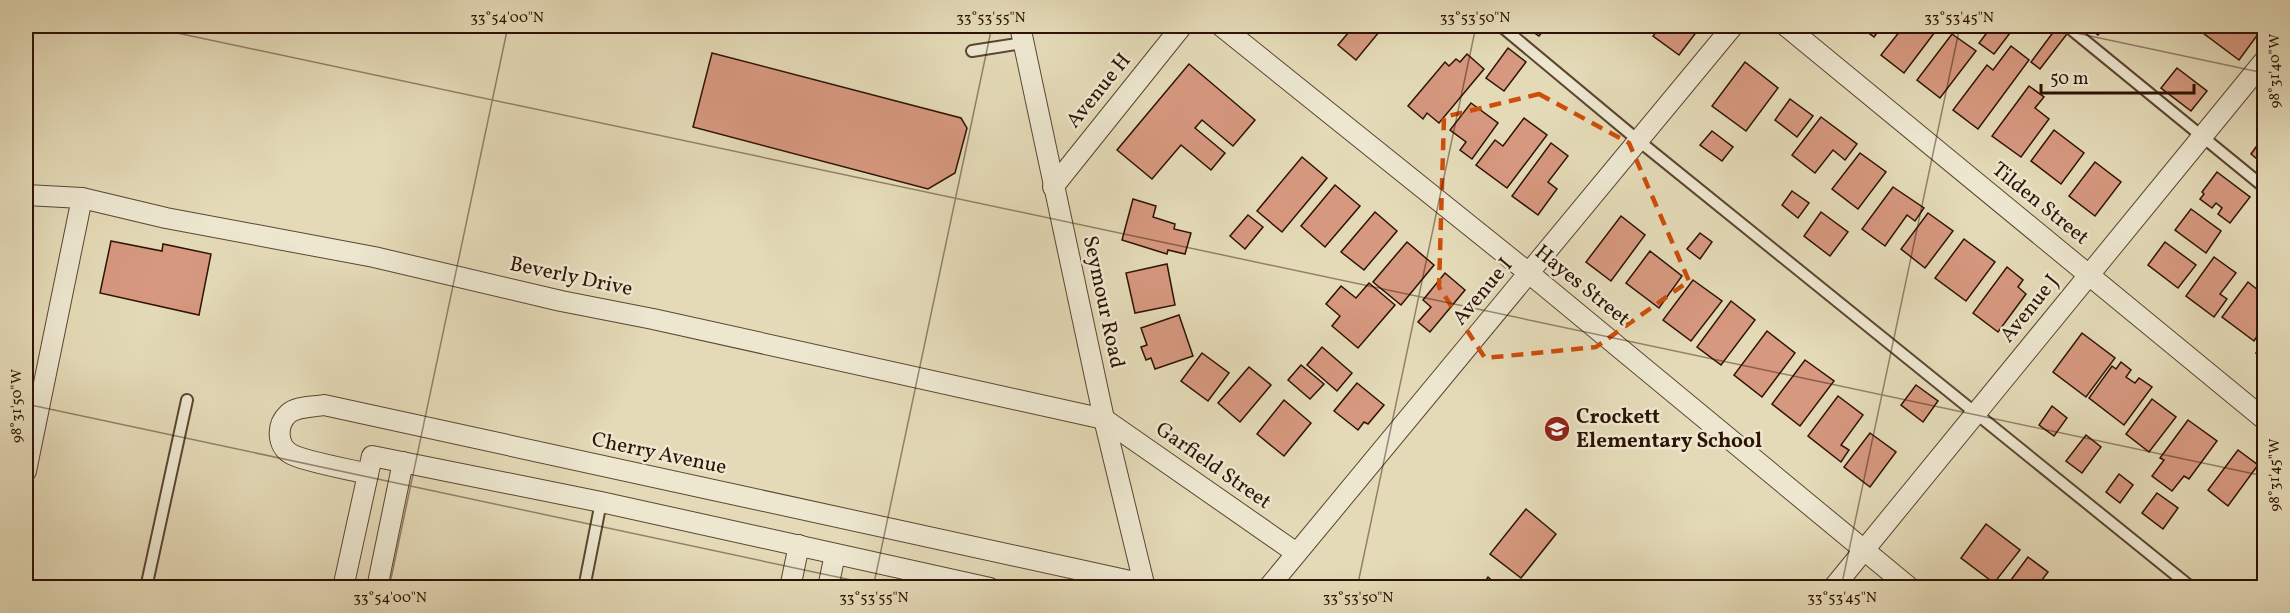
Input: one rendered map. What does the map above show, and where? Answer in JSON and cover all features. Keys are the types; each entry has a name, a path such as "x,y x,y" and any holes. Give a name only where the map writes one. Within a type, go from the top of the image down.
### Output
{"street":[{"name":"Avenue H","path":"1053,187 1182,26"},
{"name":"Hayes Street","path":"1221,26 1530,274 1910,588"},
{"name":"Avenue I","path":"1268,588 1295,552 1530,274 1733,26"},
{"name":"Tilden Street","path":"1786,26 2265,419"},
{"name":"Seymour Road","path":"1022,34 1104,419 1145,586"},
{"name":"Avenue J","path":"1833,588 2265,61"},
{"name":"Beverly Drive","path":"26,195 82,198 165,218 374,257 561,302 653,319 1104,419"},
{"path":"26,471 82,198"},
{"name":"Cherry Avenue","path":"990,588 602,502 403,462 370,465 291,454 281,443 279,428 288,413 300,408 324,405 1145,586"},
{"name":"Garfield Street","path":"1104,419 1295,552"},
{"path":"377,588 403,462"},
{"path":"343,588 370,465"},
{"path":"790,588 799,545"},
{"path":"828,588 835,554"}],"lane":[{"path":"1501,26 1639,141 2192,588"},
{"path":"2067,26 2265,187"},
{"path":"972,51 1022,34"},
{"path":"146,588 187,400"},
{"path":"584,588 602,502"}],"highlighted area":[{"path":"1539,94 1629,143 1689,281 1596,347 1485,358 1439,287 1444,117"}],"building":[{"path":"1354,26 1384,26 1356,60 1338,45"},
{"path":"1524,26 1547,26 1539,36"},
{"path":"1661,26 1701,26 1679,55 1653,36"},
{"path":"1859,26 1882,26 1874,37"},
{"path":"1904,26 1938,28 1904,73 1881,55"},
{"path":"1992,26 2000,26 2010,33 1994,54 1979,43"},
{"path":"2086,26 2104,26 2098,35"},
{"path":"2202,26 2264,26 2239,60 2199,30"},
{"path":"2057,27 2067,34 2040,69 2031,62"},
{"path":"1952,34 1976,51 1940,98 1917,80"},
{"path":"2011,46 2029,60 1978,129 1953,110 1987,65 1993,70"},
{"path":"1508,48 1526,62 1504,91 1486,78"},
{"path":"712,53 961,118 967,128 955,173 928,189 693,127"},
{"path":"1467,54 1484,69 1439,123 1427,113 1423,119 1408,106 1445,62 1449,66 1456,59 1460,62"},
{"path":"1745,62 1778,88 1746,131 1712,106"},
{"path":"1189,64 1255,120 1233,146 1202,120 1195,128 1225,153 1211,170 1181,145 1152,179 1117,150"},
{"path":"2177,68 2207,91 2191,111 2161,88"},
{"path":"2029,86 2044,97 2035,108 2049,119 2021,157 1992,136"},
{"path":"1790,99 1813,116 1797,137 1775,120"},
{"path":"1471,103 1498,123 1472,159 1460,150 1466,142 1450,130"},
{"path":"1821,117 1857,144 1845,160 1833,150 1815,173 1792,155"},
{"path":"1524,118 1547,135 1507,188 1476,165 1495,140 1503,146"},
{"path":"2054,130 2084,153 2061,184 2031,161"},
{"path":"1712,131 1733,147 1722,161 1700,145"},
{"path":"2264,136 2264,165 2251,154"},
{"path":"1551,143 1568,156 1548,182 1557,189 1538,215 1512,196"},
{"path":"1860,153 1886,172 1858,209 1832,189"},
{"path":"1302,157 1327,178 1282,232 1257,211"},
{"path":"2095,162 2121,182 2095,216 2069,196"},
{"path":"2217,172 2250,197 2230,223 2218,214 2222,208 2216,203 2212,208 2200,199 2204,194 2202,192"},
{"path":"1335,185 1360,206 1325,247 1301,226"},
{"path":"1893,187 1924,208 1915,221 1907,215 1885,246 1862,229"},
{"path":"1792,191 1809,203 1798,218 1782,205"},
{"path":"1133,199 1156,206 1153,217 1175,224 1174,229 1191,233 1185,254 1168,250 1167,254 1122,240"},
{"path":"2191,209 2221,231 2206,253 2175,230"},
{"path":"1375,212 1397,231 1364,270 1341,252"},
{"path":"1821,212 1848,232 1830,256 1804,236"},
{"path":"1928,213 1953,231 1925,268 1901,249"},
{"path":"1248,215 1263,227 1245,249 1230,236"},
{"path":"1621,216 1645,235 1611,281 1586,262"},
{"path":"1700,233 1712,242 1700,259 1687,249"},
{"path":"1964,239 1995,262 1966,301 1935,278"},
{"path":"111,241 162,251 163,244 211,254 199,315 100,293"},
{"path":"1407,242 1434,265 1401,305 1373,282"},
{"path":"2165,242 2196,265 2178,288 2148,265"},
{"path":"1650,251 1682,276 1659,308 1626,283"},
{"path":"2214,257 2236,273 2220,294 2227,299 2214,317 2186,296"},
{"path":"1167,264 1175,305 1135,313 1126,273"},
{"path":"2007,267 2023,280 2018,287 2026,294 1998,332 1973,313"},
{"path":"1445,273 1465,290 1430,332 1418,322 1431,307 1423,300"},
{"path":"1693,280 1722,301 1691,341 1663,320"},
{"path":"2248,282 2264,295 2264,326 2254,341 2222,317"},
{"path":"1369,283 1395,305 1358,348 1332,326 1340,316 1326,304 1341,286 1356,298"},
{"path":"1731,301 1755,320 1721,365 1697,347"},
{"path":"1179,315 1193,356 1155,369 1151,358 1146,360 1141,347 1147,345 1141,328"},
{"path":"1767,331 1795,353 1762,397 1734,375"},
{"path":"2082,333 2115,358 2086,397 2053,372"},
{"path":"2264,341 2264,359 2256,353"},
{"path":"1322,347 1352,373 1337,391 1307,365"},
{"path":"1202,353 1229,373 1208,401 1181,381"},
{"path":"1805,360 1834,381 1800,426 1772,404"},
{"path":"2121,362 2131,370 2126,377 2135,383 2139,378 2152,387 2124,425 2089,398 2112,366 2116,369"},
{"path":"1301,365 1324,384 1310,399 1288,380"},
{"path":"1249,367 1271,385 1240,422 1218,403"},
{"path":"1357,383 1384,405 1368,424 1364,422 1358,430 1334,411"},
{"path":"1916,385 1938,401 1923,422 1901,405"},
{"path":"1838,396 1863,415 1841,445 1849,450 1841,462 1808,436"},
{"path":"2152,399 2176,417 2149,452 2126,434"},
{"path":"1284,400 1311,423 1284,456 1257,434"},
{"path":"2052,406 2067,418 2054,436 2039,425"},
{"path":"2188,420 2217,441 2189,479 2184,476 2172,491 2152,476 2164,460 2160,458"},
{"path":"1870,433 1896,452 1870,487 1844,467"},
{"path":"2086,435 2101,447 2082,473 2066,461"},
{"path":"2238,450 2258,465 2228,506 2208,490"},
{"path":"2119,474 2133,485 2120,503 2106,492"},
{"path":"2157,493 2178,508 2163,529 2142,513"},
{"path":"1526,509 1556,534 1521,578 1490,554"},
{"path":"1986,524 2020,550 1994,583 1961,558"},
{"path":"2028,557 2048,572 2036,588 2005,588"},
{"path":"1488,577 1500,588 1480,588"}],"place":[{"name":"Crockett Elementary School","path":"1557,429"}]}
